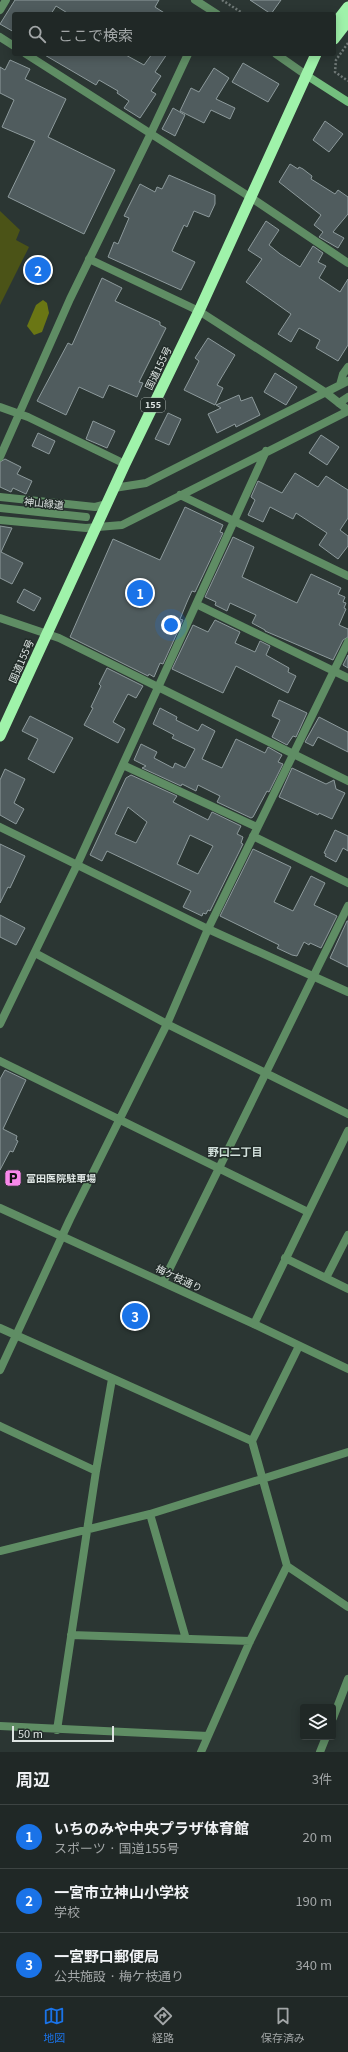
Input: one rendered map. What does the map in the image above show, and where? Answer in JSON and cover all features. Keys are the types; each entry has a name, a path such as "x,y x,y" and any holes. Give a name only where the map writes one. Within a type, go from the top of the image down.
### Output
{"highway":[{"path":"336,22 348,7"},
{"path":"336,36 348,21"},
{"name":"国道155号","path":"0,736 97,528 125,464 199,311 315,56"},
{"name":"国道155号","path":"306,75 320,56"}],"main road":[{"path":"306,75 348,102"}],"street":[{"path":"0,10 6,0"},
{"path":"197,0 207,11"},
{"path":"0,38 12,45"},
{"path":"29,56 250,197 348,262"},
{"path":"0,457 89,259 151,134 187,56"},
{"path":"279,56 306,75"},
{"path":"0,520 97,528 122,525 348,410 325,392 199,311 89,259"},
{"path":"340,385 343,374 348,367"},
{"path":"114,488 146,483 348,381"},
{"path":"339,403 348,397"},
{"path":"0,407 19,414 125,464"},
{"path":"0,1024 77,865 158,688 198,605 266,451"},
{"path":"180,496 348,576"},
{"path":"0,497 95,507 107,504"},
{"name":"神山緑道","path":"0,508 86,518"},
{"path":"198,605 348,678"},
{"path":"0,618 47,633 348,781"},
{"path":"0,1370 62,1236 167,1024 208,929 348,642"},
{"path":"123,765 257,827"},
{"path":"0,828 208,929 348,992"},
{"path":"253,836 348,883"},
{"path":"163,1282 348,906"},
{"path":"35,953 167,1024 348,1114"},
{"path":"0,1061 308,1212"},
{"path":"254,1324 308,1212 345,1144 348,1131"},
{"name":"梅ケ枝通り","path":"0,1208 254,1324 348,1369"},
{"path":"326,1278 348,1235"},
{"path":"285,1258 348,1289"},
{"path":"0,1328 252,1441"},
{"path":"201,1752 250,1641 286,1566 252,1441 299,1346"},
{"path":"57,1730 96,1471 112,1379"},
{"path":"0,1426 96,1471"},
{"path":"0,1551 150,1514 348,1452"},
{"path":"150,1514 186,1639"},
{"path":"286,1566 348,1607"},
{"path":"71,1635 250,1641"},
{"path":"336,1710 348,1679"},
{"path":"0,1726 57,1730 208,1736"},
{"path":"320,1752 325,1740"}],"path":[{"path":"222,0 241,12"},
{"path":"348,43 336,60 335,72 348,81"}],"green space":[{"path":"0,211 20,230 16,240 29,247 0,305"},
{"path":"43,300 47,303 49,313 42,332 34,335 27,326 36,305"}],"building":[{"path":"15,0 159,0 155,7 163,12 66,12 56,6 52,12 12,12 12,31 0,24"},
{"path":"250,0 281,0 272,12 268,12"},
{"path":"46,56 128,56 144,65 151,56 166,56 155,72 161,76 151,91 156,94 140,118 124,108 129,101 117,93 118,91 99,80 96,85"},
{"path":"10,60 30,69 25,79 66,99 48,137 115,170 84,234 8,197 35,141 2,127 14,100 0,93 0,67 5,70"},
{"path":"243,63 279,84 268,102 232,82"},
{"path":"214,68 229,78 216,99 235,108 230,119 211,110 204,123 180,111 191,88 199,92"},
{"path":"173,108 185,115 175,136 162,129"},
{"path":"325,121 343,134 329,152 313,140"},
{"path":"290,164 298,169 299,167 303,169 312,176 311,179 335,194 338,190 348,197 348,214 333,232 344,238 338,248 319,237 323,232 314,225 321,215 279,182"},
{"path":"169,175 215,195 215,204 209,217 194,211 187,227 184,225 172,251 195,262 181,290 108,257 114,242 118,244 129,218 124,216 140,184 155,192 157,187 162,189"},
{"path":"266,221 279,230 269,245 280,254 300,267 313,246 323,253 318,262 326,266 319,278 340,292 348,279 348,345 338,361 316,348 320,340 299,328 291,342 278,334 291,314 246,282 262,259 248,250"},
{"path":"102,278 122,288 115,301 160,322 160,325 166,328 139,382 143,383 137,397 109,385 103,398 79,387 66,415 37,401 68,343 72,345"},
{"path":"208,338 235,355 217,385 223,388 215,405 184,390 199,361 195,358"},
{"path":"275,373 297,387 286,405 264,392"},
{"path":"239,395 241,401 252,397 260,415 236,427 235,424 217,433 208,414 221,408 216,405"},
{"path":"168,413 181,419 169,445 155,439"},
{"path":"93,421 115,431 107,448 86,439"},
{"path":"38,433 55,441 49,454 32,446"},
{"path":"321,435 339,447 327,465 309,453"},
{"path":"5,459 21,467 17,474 32,481 26,494 13,488 11,492 0,487 0,462"},
{"path":"295,473 318,487 326,476 348,490 348,518 340,530 348,536 348,546 338,559 319,545 327,533 296,513 293,519 270,507 263,522 248,515 255,500 251,497 258,481 282,493"},
{"path":"185,507 223,525 220,532 223,533 195,592 192,591 180,619 183,620 163,664 160,663 154,677 149,674 148,676 70,637 113,539 160,560"},
{"path":"0,526 12,528 1,552 23,563 12,584 0,578"},
{"path":"233,537 254,547 242,577 297,603 311,574 341,588 338,594 345,597 343,602 346,603 344,608 346,609 339,625 348,629 348,637 343,640 333,660 265,631 252,623 256,615 230,603 227,611 215,605 216,602 205,597"},
{"path":"24,589 41,598 34,611 17,602"},
{"path":"215,620 240,632 235,643 255,652 260,641 270,646 266,655 289,668 288,672 296,676 288,693 236,666 223,693 172,669 193,625 208,632"},
{"path":"348,655 348,668 343,665"},
{"path":"107,668 143,686 136,698 128,694 113,722 125,729 118,743 84,725 93,708 91,707 101,686 99,684"},
{"path":"279,700 307,713 296,737 293,736 287,745 272,737 280,720 272,716"},
{"path":"160,708 177,717 176,720 198,731 202,724 215,731 202,759 222,768 236,739 265,753 268,747 282,755 278,762 283,764 269,792 267,791 253,817 251,818 217,802 220,796 198,785 196,791 182,784 181,786 142,768 146,766 134,760 141,744 157,752 154,758 173,768 175,763 185,768 195,749 172,738 174,735 153,724"},
{"path":"30,716 73,738 54,773 28,759 38,739 22,731"},
{"path":"319,717 348,732 348,752 318,737 313,746 305,742"},
{"path":"292,768 326,784 334,780 336,789 345,793 332,819 319,813 318,815 279,797"},
{"path":"5,769 25,779 14,803 24,809 16,824 0,815 0,780"},
{"path":"131,775 177,796 173,802 208,820 212,812 241,826 237,834 243,837 241,843 243,844 210,911 208,910 206,914 203,913 202,916 183,907 191,891 107,851 102,861 90,855 126,778","holes":["128,807 147,822 136,843 115,834","190,835 213,846 198,874 177,864"]},
{"path":"335,830 348,836 348,851 343,848 336,862 325,856 326,854 324,853"},
{"path":"0,844 25,856 10,888 8,887 0,903"},
{"path":"253,849 291,867 274,902 293,911 311,876 325,883 314,905 337,916 321,948 304,942 297,956 292,955 277,948 279,945 220,916"},
{"path":"0,915 25,928 16,945 0,937"},
{"path":"348,921 348,967 330,958"},
{"path":"5,1070 26,1080 3,1129 17,1136 16,1140 18,1141 13,1152 10,1151 0,1170 0,1079"}],"place":[{"name":"一宮市立神山小学校","path":"38,270"},
{"name":"いちのみや中央プラザ体育館","path":"140,593"},
{"name":"富田医院駐車場","path":"13,1178"},
{"name":"一宮野口郵便局","path":"135,1316"}],"district":[{"name":"野口二丁目","path":"235,1152"}]}
